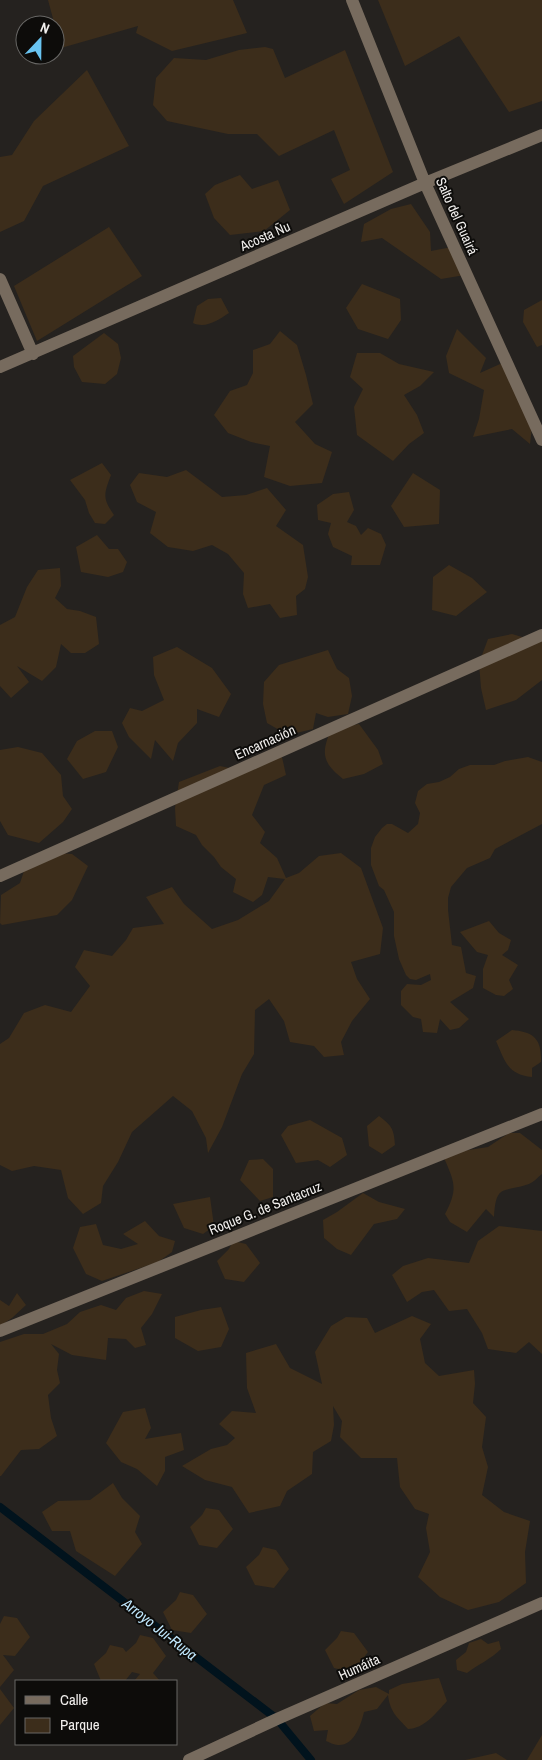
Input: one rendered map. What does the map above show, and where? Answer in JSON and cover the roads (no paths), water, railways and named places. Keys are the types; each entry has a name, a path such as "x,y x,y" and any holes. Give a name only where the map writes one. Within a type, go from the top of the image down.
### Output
{"street":[{"name":"Salto del Guairá","path":"352,0 425,183 542,440"},
{"name":"Acosta Ñu","path":"0,367 425,183 542,135"},
{"path":"0,279 33,354"},
{"name":"Encarnación","path":"0,876 542,635"},
{"name":"Roque G. de Santacruz","path":"0,1331 542,1114"},
{"name":"Humáita","path":"189,1760 277,1719 542,1603"}],"waterway":[{"name":"Arroyo Jui-Rupa","path":"0,1507 277,1719 311,1760"}]}
